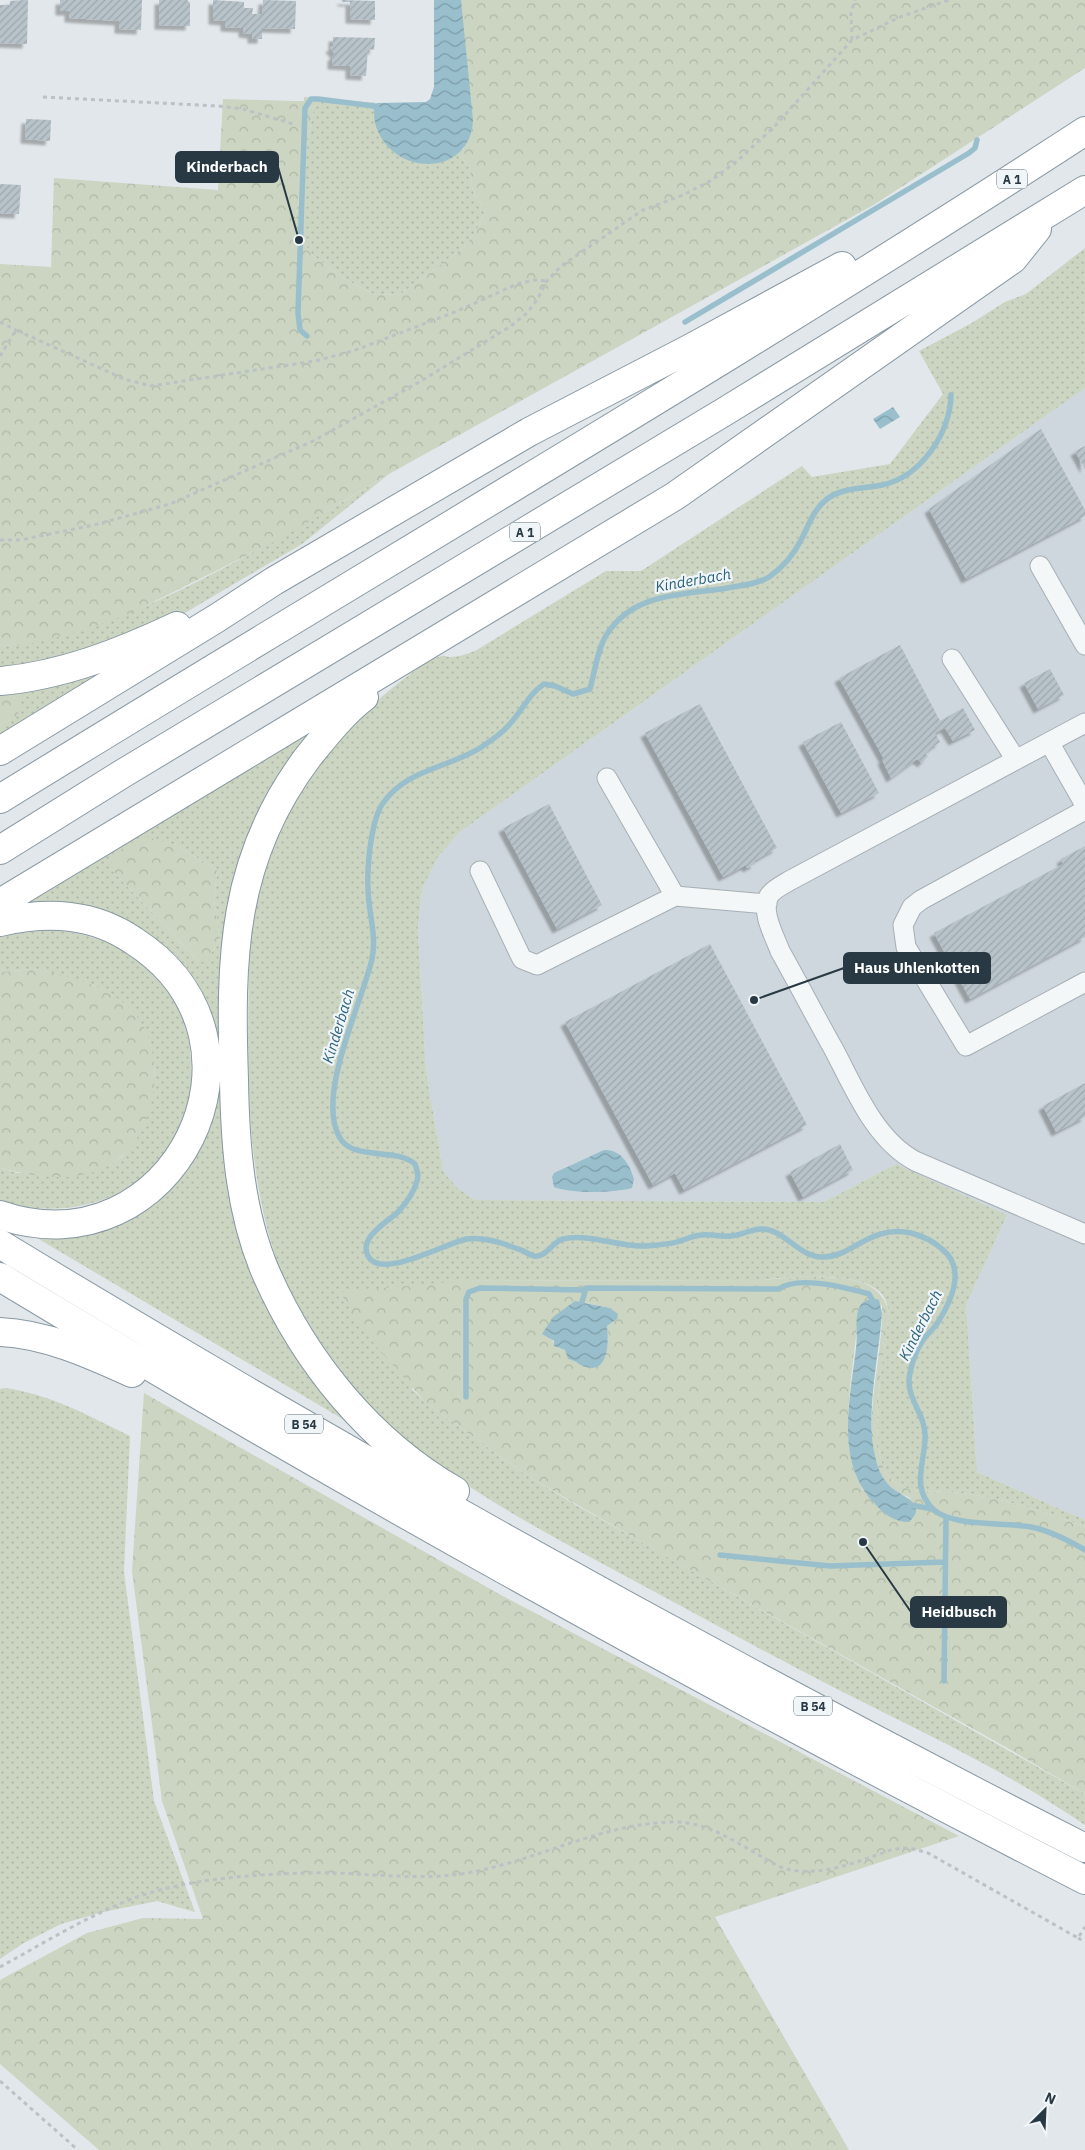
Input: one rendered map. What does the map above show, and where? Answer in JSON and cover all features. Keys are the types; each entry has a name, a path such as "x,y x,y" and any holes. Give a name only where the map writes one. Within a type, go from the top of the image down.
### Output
{"highway":[{"name":"A 1","path":"0,799 697,377 938,226 1085,131"},
{"name":"A 1","path":"0,850 122,774 724,412 1049,214 1085,190"},
{"path":"0,903 675,496 1012,259 1049,214"},
{"path":"0,751 274,581 529,432 689,350 852,261 938,226"},
{"path":"0,681 75,666 115,652 274,581"},
{"path":"478,615 414,664 379,685 338,722 296,774 266,828 245,885 235,948 232,1018 235,1133 238,1163 246,1207 265,1271 293,1327 312,1358 339,1393 363,1420 423,1469 448,1487 516,1526 611,1597"},
{"path":"0,922 40,915 82,918 113,928 145,948 176,978 189,997 203,1034 208,1069 204,1103 199,1120 184,1150 174,1165 144,1194 125,1207 104,1217 64,1225 36,1224 0,1215"},
{"name":"B 54","path":"0,1244 257,1397 611,1597 766,1681 1085,1848"},
{"name":"B 54","path":"0,1276 306,1458 723,1691 1085,1880"},
{"path":"0,1332 43,1338 108,1362 306,1458"}],"street":[{"path":"1040,566 1085,645"},
{"path":"952,659 1016,760"},
{"path":"1085,723 789,881 771,893 767,904 771,926 780,951 863,1102 888,1139 898,1150 915,1161 1085,1234"},
{"path":"1048,742 1085,805"},
{"path":"608,778 675,896"},
{"path":"1085,810 921,900 912,907 903,925 906,947 966,1046 1085,982"},
{"path":"480,870 522,958 537,965 675,896 767,904"}],"path":[{"path":"852,40 850,12 856,0"},
{"path":"0,540 20,540 94,525 170,504 313,441 421,381 511,326 537,300 547,282 561,266 643,210 705,184 731,166 775,126 852,40 900,17 949,0"},
{"path":"42,97 218,106 258,113 293,124"},
{"path":"0,322 124,379 151,386 315,361 353,351 526,281 547,282"},
{"path":"0,356 16,330"},
{"path":"0,1967 82,1922 130,1900 173,1888 218,1879 307,1873 435,1878 501,1865 619,1829 671,1822 692,1822 712,1828 775,1865 791,1870 823,1871 891,1850 914,1848 948,1864 1085,1942"},
{"path":"1078,1938 1085,1927"},
{"path":"0,2082 78,2150"}],"shaded area":[{"path":"1085,388 1085,1520 977,1472 966,1305 1007,1215 896,1164 824,1202 475,1200 456,1188 443,1171 426,1071 418,929 422,889 438,857 460,832"}],"green space":[{"path":"461,0 1085,0 1085,68 875,204 389,474 282,538 131,613 82,631 34,643 0,646 0,264 51,267 54,178 218,190 223,99 304,101 304,97 315,98 294,227 312,255 345,279 375,295 401,294 464,247 476,232 486,209 475,196 468,165 457,153 464,148"},
{"path":"315,98 377,103 374,106 376,122 379,132 388,146 447,160 457,153 468,165 475,196 486,209 476,232 464,247 401,294 375,295 345,279 312,255 294,227"},
{"path":"1085,248 1085,388 460,832 438,857 422,889 418,929 426,1071 443,1171 457,1188 475,1200 824,1202 896,1164 1007,1215 966,1305 977,1472 1085,1520 1085,1527 1040,1511 993,1498 904,1488 889,1477 882,1463 878,1444 877,1422 878,1398 889,1313 885,1299 880,1292 870,1285 856,1281 840,1278 789,1277 762,1280 460,1281 412,1389 425,1402 526,1475 1085,1794 1085,1825 994,1769 783,1661 529,1523 480,1493 432,1460 387,1424 347,1384 313,1339 287,1288 273,1250 256,1172 249,1093 248,1053 249,973 252,932 259,891 271,852 288,815 308,780 332,747 360,717 391,689 429,661 443,656 450,657 475,651 606,571 641,571 802,466 812,477 890,464 943,394 919,351 970,324 1005,302 1026,294"},
{"path":"389,474 302,544 178,617 113,645 37,663 0,668 0,646 56,637 137,610 214,573 281,537"},
{"path":"110,670 0,739 0,726 11,719 13,691"},
{"path":"0,688 17,695 22,704 17,715 0,726"},
{"path":"315,724 253,844 231,1164 348,1420 346,1421 37,1238 37,1234 69,1232 201,1137 183,972 18,905","holes":["178,846 217,870 214,900 220,939 213,951 198,961 111,869"]},
{"path":"144,836 178,846 217,870 214,900 220,939 208,959 203,962 198,961 111,869 117,853"},
{"path":"46,930 75,933 101,940 125,952 147,967 164,986 178,1008 187,1034 192,1083 190,1099 172,1143 155,1165 134,1183 111,1197 85,1205 57,1209 29,1207 0,1201 0,1168 18,1173 81,1175 110,1165 123,1156 144,1124 155,1073 150,1042 124,1004 110,994 95,986 34,969 0,972 0,936"},
{"path":"34,969 75,979 115,997 136,1015 147,1034 153,1056 155,1079 151,1103 144,1125 132,1145 117,1161 97,1171 73,1176 48,1177 0,1168 0,972"},
{"path":"809,1276 858,1281 868,1285 884,1301 889,1313 878,1398 878,1444 882,1463 889,1477 896,1483 904,1488 913,1490 961,1493 993,1498 1040,1511 1085,1527 1085,1794 526,1475 425,1402 365,1333 340,1292 460,1281 762,1280","holes":["582,1302 610,1308 617,1319 607,1326 607,1346 605,1356 600,1365 576,1363 565,1350 558,1348 550,1338 553,1317","882,1305 882,1325 872,1418 872,1441 876,1461 884,1479 893,1488 912,1499 863,1490 854,1471 850,1449 848,1426 849,1402 858,1311"]},
{"path":"5,1388 38,1395 54,1401 130,1436 124,1572 154,1801 195,1912 157,1901 103,1912 61,1924 22,1944 0,1959 0,1389"},
{"path":"144,1393 499,1594 959,1836 715,1917 849,2150 99,2150 0,2064 0,1980 87,1933 143,1918 203,1919 162,1801 132,1571"}],"water":[{"path":"434,0 461,0 473,120 469,138 460,152 447,160 431,164 415,162 400,156 386,145 376,126 374,106 377,103 426,102 430,99 434,87"},
{"path":"893,407 900,417 880,429 873,419"},
{"path":"604,1150 615,1152 627,1163 634,1179 632,1188 592,1192 571,1191 554,1187 552,1177 554,1173"},
{"path":"873,1298 879,1300 882,1313 873,1387 871,1425 873,1443 877,1463 883,1478 891,1487 915,1505 914,1516 909,1522 899,1521 891,1517 876,1505 863,1489 854,1470 850,1451 848,1431 849,1410 857,1316 861,1304"},
{"path":"575,1301 610,1308 618,1314 617,1319 607,1326 608,1339 603,1361 594,1368 568,1359 565,1350 554,1346 554,1341 542,1334 553,1317"}],"building":[{"path":"28,0 27,44 0,43 0,5 10,5 10,1"},
{"path":"60,0 142,0 141,30 119,29 119,21 69,18 69,11 60,11"},
{"path":"159,0 187,0 190,3 190,26 159,25"},
{"path":"213,0 244,2 244,8 253,8 252,14 262,14 263,0 296,1 295,29 262,28 262,39 252,39 252,34 243,33 243,28 225,27 225,21 213,20"},
{"path":"341,0 375,1 375,20 350,19 350,2 343,2"},
{"path":"333,37 375,38 374,50 368,49 366,76 350,75 350,66 332,65 332,57 335,54 330,48 333,46"},
{"path":"26,119 51,120 50,141 25,139"},
{"path":"0,184 21,185 19,214 0,213"},
{"path":"1041,429 1085,510 1085,516 966,579 929,509"},
{"path":"1085,446 1085,469 1075,451"},
{"path":"900,645 940,721 963,708 975,730 953,741 945,728 935,733 940,742 925,753 928,756 922,763 917,759 891,778 882,760 884,759 839,678"},
{"path":"1050,669 1064,695 1038,709 1024,683"},
{"path":"700,704 777,848 754,861 755,864 747,868 746,865 723,877 645,733"},
{"path":"841,722 879,793 841,813 803,742"},
{"path":"549,804 602,905 557,929 503,828"},
{"path":"1085,846 1085,937 970,999 934,933 1063,864 1061,859"},
{"path":"710,944 807,1125 684,1190 675,1173 653,1185 565,1022"},
{"path":"1085,1083 1085,1117 1056,1132 1043,1106"},
{"path":"840,1144 853,1170 803,1197 790,1172"}],"waterway":[{"name":"Kinderbach","path":"307,336 300,330 298,313 305,108 311,99 318,99 374,106 379,110"},
{"name":"Kinderbach","path":"685,322 969,153 975,148 977,140"},
{"name":"Kinderbach","path":"951,395 945,424 939,438 921,463 909,473 896,480 882,485 847,490 827,499 815,513 791,555 769,577 746,585 673,595 643,604 630,611 618,621 604,639 590,689 573,694 555,686 544,684 538,688 512,722 494,738 468,755 428,770 404,783 383,803 375,820 368,868 368,897 373,932 372,959 337,1075 333,1099 334,1120 340,1138 346,1145 364,1152 397,1156 415,1164 418,1179 414,1189 399,1211 376,1230 367,1242 368,1256 375,1263 400,1262 467,1239 499,1243 534,1256 546,1252 559,1240 563,1239 583,1238 645,1246 662,1245 699,1235 731,1236 760,1229 776,1233 813,1256 822,1257 833,1256 872,1237 896,1231 911,1233 931,1241 949,1257 955,1275 952,1294 948,1304 936,1325 921,1344 910,1373 910,1390 925,1430 920,1476 923,1494 934,1510 954,1519 967,1522 1031,1527 1059,1536 1085,1550"},
{"path":"582,1302 586,1288 779,1289 787,1285 810,1283 836,1286 869,1294 875,1305"},
{"path":"466,1397 466,1299 469,1292 480,1288 584,1290"},
{"path":"910,1505 933,1509"},
{"path":"944,1681 946,1517"},
{"path":"720,1555 830,1566 945,1562"}],"place":[{"name":"Kinderbach","path":"299,240"},
{"name":"Haus Uhlenkotten","path":"754,1000"},
{"name":"Heidbusch","path":"863,1542"}]}
